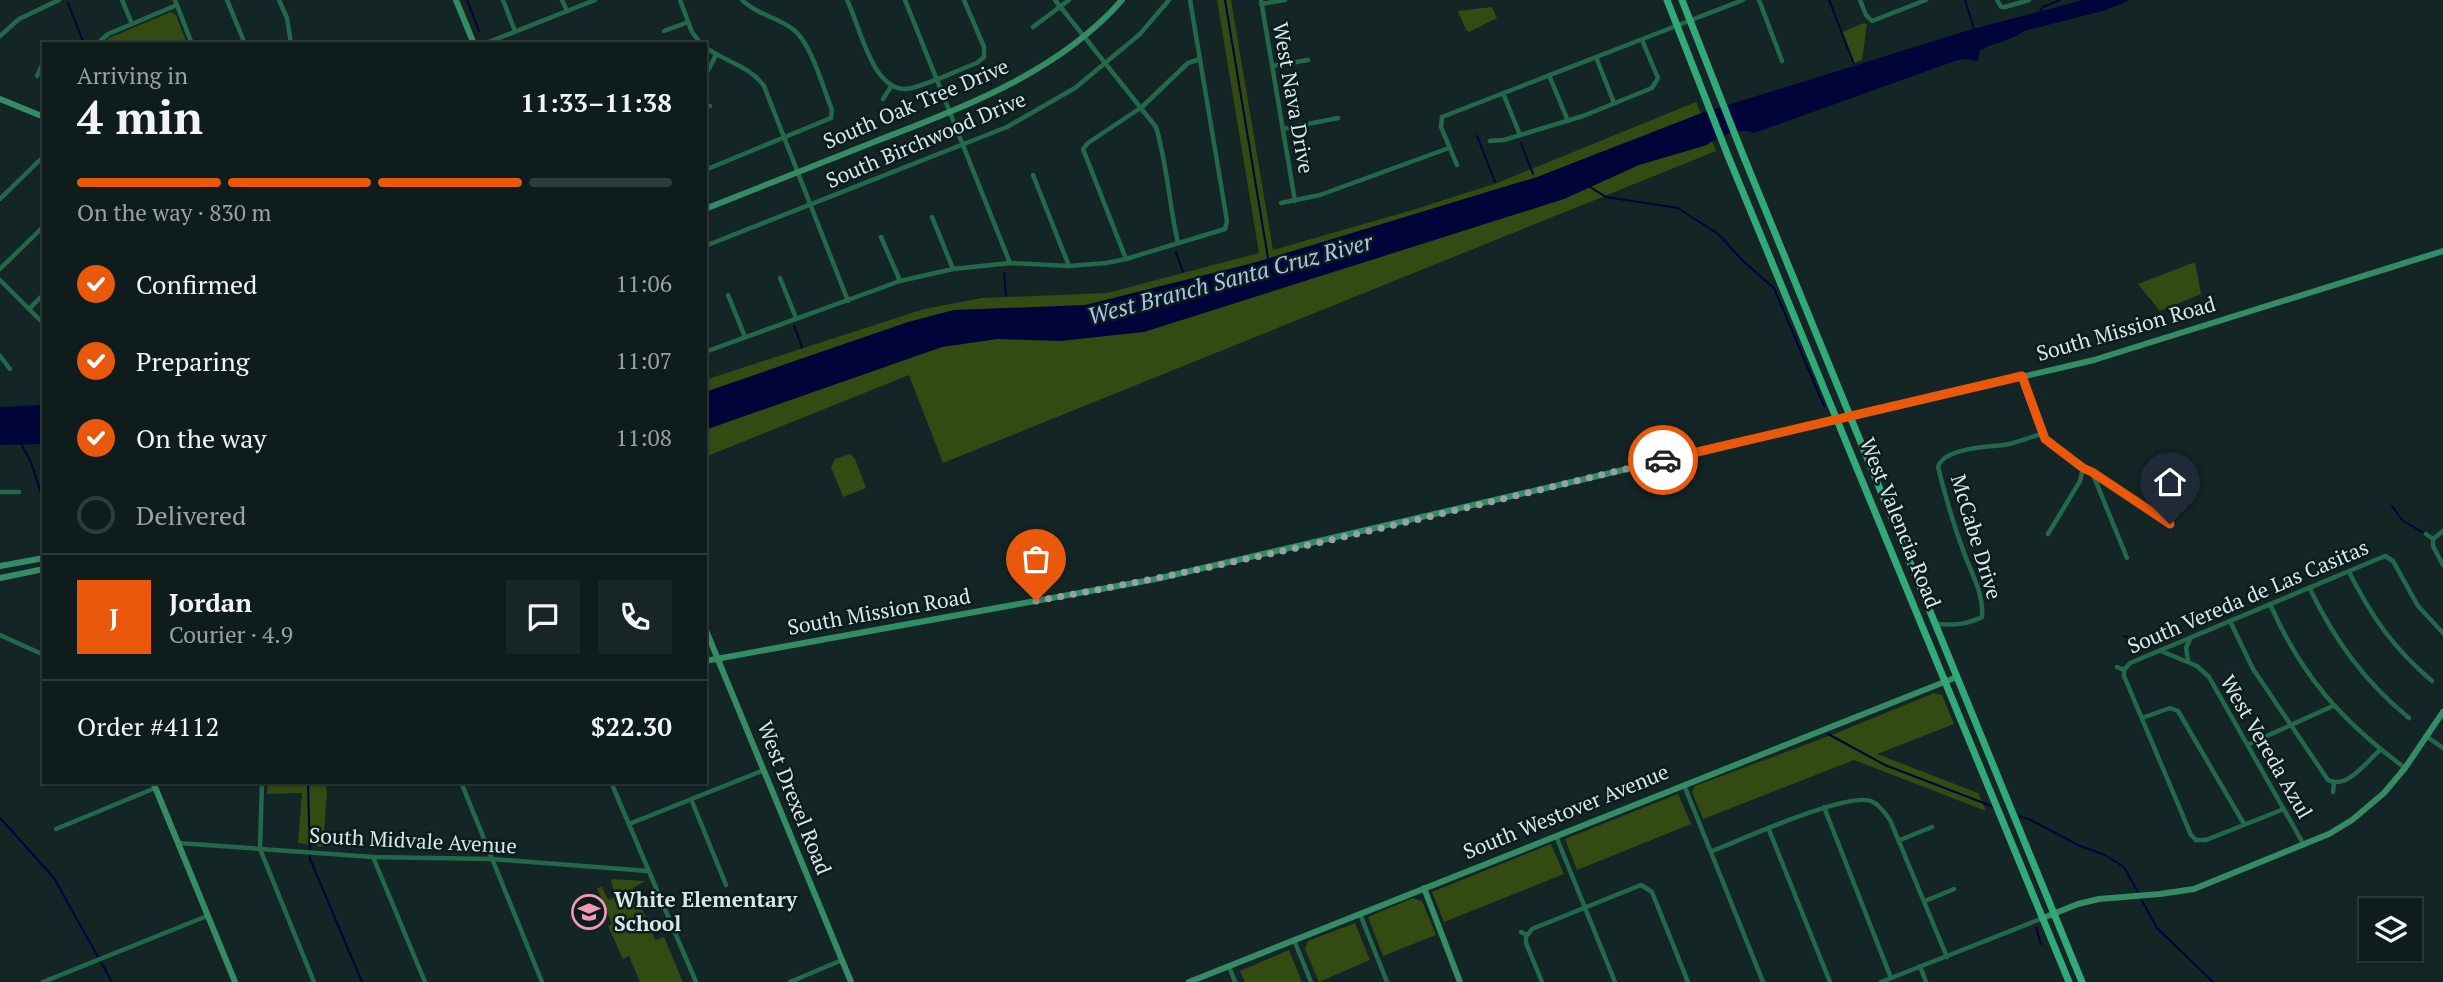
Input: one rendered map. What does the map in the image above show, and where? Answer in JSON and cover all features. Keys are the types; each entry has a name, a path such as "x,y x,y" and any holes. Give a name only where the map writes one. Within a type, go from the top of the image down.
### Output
{"main road":[{"name":"West Valencia Road","path":"1667,0 1721,138 2069,982"},
{"name":"West Valencia Road","path":"1682,0 2082,982"}],"street":[{"path":"0,36 19,19 60,0"},
{"path":"122,0 132,23"},
{"path":"227,0 243,42"},
{"path":"279,0 291,42"},
{"path":"456,0 473,42"},
{"path":"503,0 515,31"},
{"path":"562,0 567,11"},
{"path":"489,42 595,0"},
{"path":"680,0 688,22 700,42"},
{"path":"707,169 833,119 832,110 805,42 795,30 757,12 742,0"},
{"path":"846,0 882,80 909,89 986,58 964,0"},
{"path":"905,0 1010,263"},
{"path":"1055,0 1156,127 1161,141 1170,208 1178,243"},
{"path":"1033,27 1069,0"},
{"name":"South Oak Tree Drive","path":"707,208 950,112 1017,81 1084,38 1122,0"},
{"name":"South Birchwood Drive","path":"707,245 1007,127 1075,88 1140,34 1169,0"},
{"path":"707,351 900,281 953,269 1010,263 1069,266 1126,259 1226,228 1190,0"},
{"path":"1261,2 1285,0"},
{"path":"1457,166 1441,121 1444,116 1743,0"},
{"path":"1759,0 1782,61"},
{"path":"1860,0 1866,15 1872,20 1926,0"},
{"path":"1997,0 2001,7 2029,0"},
{"name":"West Nava Drive","path":"1261,2 1295,201"},
{"path":"99,42 108,34 176,3 191,42"},
{"path":"664,31 688,22"},
{"path":"1490,141 1504,140 1568,121 1652,88 1658,84 1658,77 1643,40"},
{"path":"707,48 757,76 764,86 848,301"},
{"path":"707,72 716,55"},
{"path":"1596,57 1614,103"},
{"path":"1126,259 1082,149 1142,107 1188,63 1200,59"},
{"path":"1272,66 1308,60"},
{"path":"37,76 42,65"},
{"path":"1549,75 1568,121"},
{"path":"883,99 892,85"},
{"path":"1503,93 1520,135"},
{"path":"0,99 42,116"},
{"path":"1283,129 1338,118"},
{"path":"1282,203 1352,185 1449,148"},
{"path":"0,199 42,158"},
{"path":"1033,174 1069,266"},
{"path":"932,217 953,269"},
{"path":"0,269 42,228"},
{"path":"881,237 900,281"},
{"name":"South Mission Road","path":"707,661 1156,579 2094,360 2443,251"},
{"path":"780,278 796,318"},
{"path":"0,280 42,322"},
{"path":"728,295 745,337"},
{"path":"29,309 42,296"},
{"path":"0,356 10,369"},
{"path":"2022,376 2042,434 2083,468 2170,524"},
{"name":"McCabe Drive","path":"1936,624 1971,623 1982,617 1983,607 1981,593 1955,526 1938,467 1940,461 1976,447 2006,444 2042,434"},
{"path":"2048,534 2080,481 2083,468"},
{"path":"2092,472 2127,558"},
{"path":"0,492 19,492"},
{"path":"2433,539 2443,531"},
{"path":"2426,534 2433,539"},
{"path":"2433,539 2433,546 2443,565"},
{"name":"South Vereda de Las Casitas","path":"2124,670 2130,663 2160,650 2379,558 2387,557 2393,561 2418,606 2443,633"},
{"path":"0,566 42,558"},
{"path":"0,578 42,569"},
{"path":"2349,572 2380,627 2410,662 2432,681"},
{"path":"2310,589 2330,628 2351,660 2382,695 2410,718"},
{"path":"2270,604 2298,659 2333,706 2380,750 2404,768"},
{"path":"2230,621 2253,669 2325,776 2334,783 2346,781 2380,750"},
{"name":"West Drexel Road","path":"707,633 851,982"},
{"path":"0,635 42,654"},
{"path":"2188,661 2186,648 2191,638"},
{"name":"West Vereda Azul","path":"2160,650 2188,661 2209,677 2304,845"},
{"path":"2117,667 2124,670 2124,677 2191,835 2196,840 2206,840 2284,808"},
{"name":"South Westover Avenue","path":"1189,982 1957,677"},
{"path":"2249,744 2333,706"},
{"path":"2142,718 2170,708 2178,711 2244,824"},
{"path":"1881,982 2089,901 2160,894 2203,886 2329,834 2384,793 2443,712"},
{"path":"2426,735 2443,748"},
{"path":"629,824 764,770"},
{"path":"2333,792 2334,783"},
{"path":"262,784 260,849 314,982"},
{"path":"462,784 542,982"},
{"path":"612,784 696,982"},
{"path":"1684,784 1763,982"},
{"path":"56,828 154,785 235,982"},
{"path":"691,799 726,885"},
{"path":"1712,851 1824,807 1852,800 1871,801 1886,813 1900,840 1947,957"},
{"path":"1824,807 1891,978"},
{"path":"1900,840 1931,827"},
{"path":"1769,830 1829,982"},
{"path":"1556,835 1615,982"},
{"path":"2193,846 2196,840"},
{"name":"South Midvale Avenue","path":"177,843 373,857 491,859 648,871"},
{"path":"373,857 425,982"},
{"path":"1542,982 1526,943 1527,935 1532,929 1648,884 1688,982"},
{"path":"1424,888 1460,982"},
{"path":"1925,901 1954,888"},
{"path":"1360,913 1387,982"},
{"path":"43,982 207,916"},
{"path":"1521,932 1527,935"},
{"path":"1294,939 1311,982"},
{"path":"790,982 842,960"},
{"path":"1229,965 1235,982"},
{"path":"1920,966 1926,982"}],"green space":[{"path":"1217,0 1231,0 1273,250 1497,183 1696,102 1716,151 943,463 909,375 707,456 707,379 924,309 982,298 1107,293 1259,253"},
{"path":"1492,7 1497,18 1469,32 1466,30 1458,11"},
{"path":"171,12 176,15 186,42 104,42"},
{"path":"1867,24 1862,60 1854,63 1842,32"},
{"path":"2195,262 2201,294 2160,311 2138,284"},
{"path":"850,454 855,459 866,488 843,497 831,467 835,459"},
{"path":"1934,693 1942,695 1954,724 1877,754 1978,793 1986,811 1854,760 1703,819 1692,792 1695,786"},
{"path":"268,784 325,784 323,847 298,843 302,793 267,794"},
{"path":"1678,794 1691,824 1577,870 1565,839"},
{"path":"1551,844 1564,874 1444,922 1432,892"},
{"path":"611,879 646,881 633,888 655,940 664,937 683,982 640,982 629,956 623,959 608,926 612,924 597,888 602,887 608,900 615,897"},
{"path":"1413,898 1422,901 1436,935 1383,956 1368,917"},
{"path":"1355,923 1370,960 1319,982 1305,949 1308,941"},
{"path":"1289,950 1302,982 1245,982 1240,971"}],"water":[{"name":"West Branch Santa Cruz River","path":"2083,0 2130,0 2106,10 2024,31 1980,50 1978,61 1963,59 1952,62 1754,133 1730,133 1707,145 1639,165 1564,199 1144,332 1060,341 998,339 942,347 707,429 707,391 908,322 954,310 1085,305 1253,263 1537,177 1699,114 1969,30"},
{"path":"42,405 42,444 0,445 0,407"}],"waterway":[{"path":"467,0 479,31"},
{"path":"1225,0 1268,258"},
{"path":"1829,0 1854,64"},
{"path":"1965,0 1974,29"},
{"path":"2040,11 2060,0"},
{"path":"68,3 83,42"},
{"path":"984,67 991,85"},
{"path":"1477,136 1495,182"},
{"path":"1521,143 1533,174"},
{"path":"1590,187 1606,197 1678,208 1718,234 1774,288 1824,406"},
{"path":"1176,252 1183,272"},
{"path":"1004,273 1006,296"},
{"path":"794,326 802,347"},
{"path":"21,444 31,462 42,496"},
{"path":"2392,506 2402,520 2422,532"},
{"path":"2124,636 2151,646"},
{"path":"1828,734 1885,765 1994,807"},
{"path":"308,784 310,859 362,982"},
{"path":"2019,816 2080,846 2105,855 2124,867 2139,894"},
{"path":"0,818 54,878 112,982"},
{"path":"2141,899 2157,928 2213,982"},
{"path":"2036,927 2041,944"}],"way so far":[{"path":"1036,601 1245,559 1663,460"}],"place":[{"name":"White Elementary School","path":"589,912"}],"route":[{"path":"1663,460 2022,376 2045,439 2083,468 2170,524"}]}
